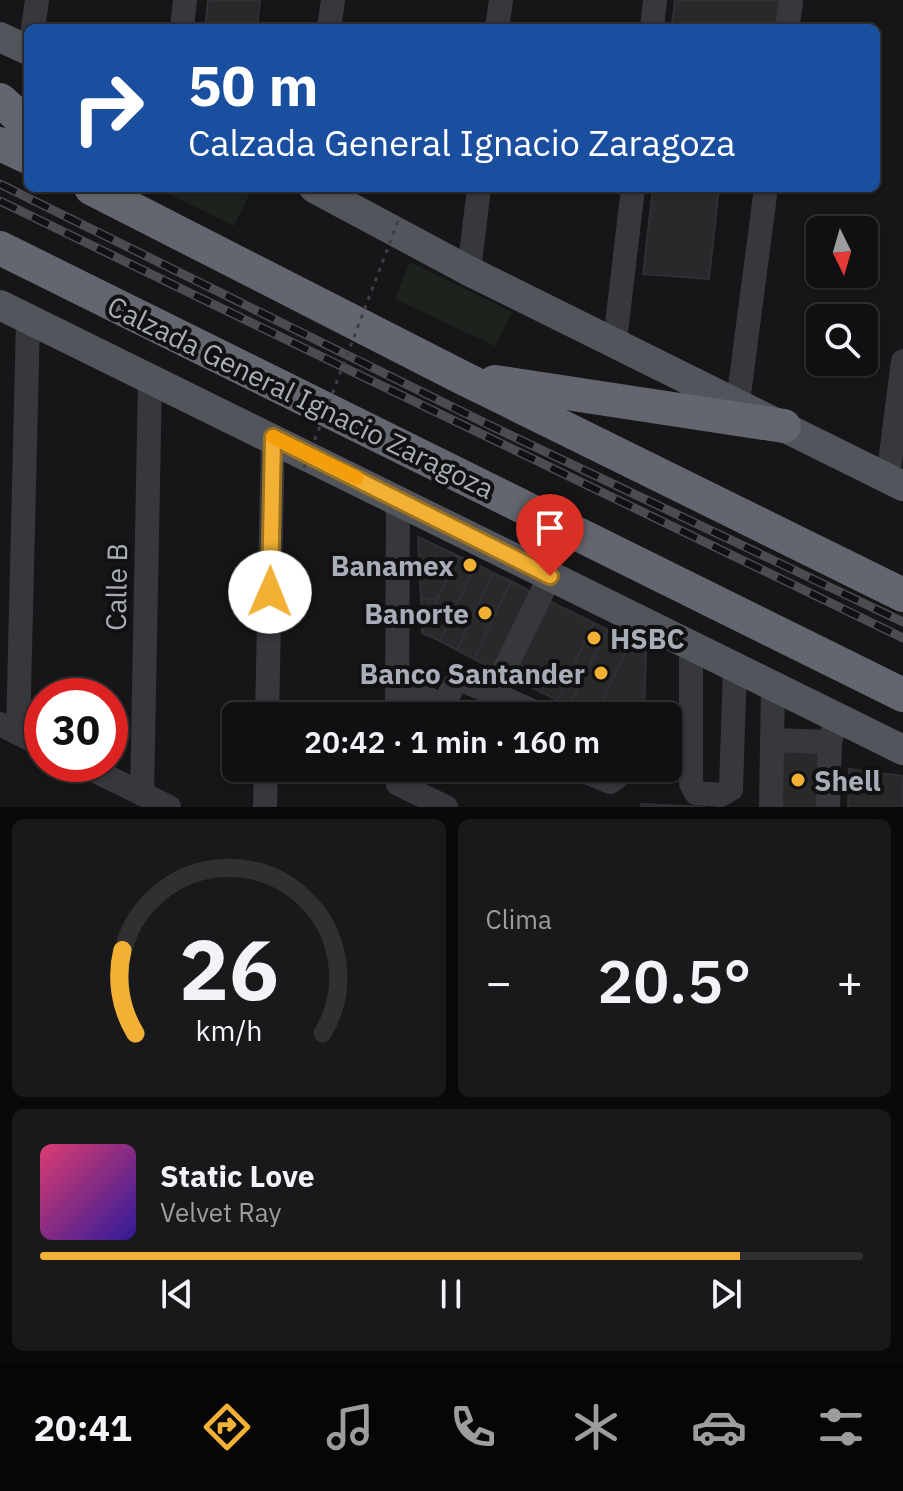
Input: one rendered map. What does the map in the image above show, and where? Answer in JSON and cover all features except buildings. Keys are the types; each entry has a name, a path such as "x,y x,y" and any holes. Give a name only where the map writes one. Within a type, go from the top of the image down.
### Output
{"highway":[{"path":"0,100 24,121"},
{"path":"0,144 24,155"},
{"path":"118,198 461,377 903,595"},
{"name":"Calzada General Ignacio Zaragoza","path":"0,248 903,695"},
{"path":"461,377 784,426"}],"main road":[{"path":"0,37 24,48"},
{"path":"321,192 469,271 895,482"},
{"name":"Calzada General Ignacio Zaragoza","path":"0,305 773,686 834,729 903,750"}],"street":[{"path":"34,24 37,0"},
{"path":"182,24 185,0"},
{"path":"330,24 333,0"},
{"path":"498,24 501,0"},
{"path":"652,24 655,0"},
{"path":"788,24 791,3"},
{"path":"469,271 479,192"},
{"path":"615,341 633,192"},
{"path":"738,402 765,192"},
{"path":"9,729 28,320"},
{"path":"895,482 903,361"},
{"name":"Calle B","path":"142,794 150,380"},
{"path":"267,702 273,437"},
{"path":"397,702 398,499"},
{"path":"494,691 550,576"},
{"path":"691,647 691,783 696,793 721,795 731,789 735,668"},
{"path":"454,702 453,686 462,680 516,702"},
{"path":"397,684 435,702"},
{"path":"771,807 773,686"},
{"path":"773,740 834,729 828,807"},
{"path":"118,782 169,807"},
{"path":"265,807 266,782"},
{"path":"397,786 446,807"}],"path":[{"path":"304,468 400,216"}],"shaded area":[{"path":"166,192 251,192 234,226"},
{"path":"410,262 512,312 495,346 395,299"}],"railway":[{"path":"0,184 485,423 903,622"},
{"path":"0,201 903,638"}],"slow traffic":[{"path":"273,437 357,478"}],"place":[{"name":"Banamex","path":"470,565"},
{"name":"Banorte","path":"485,613"},
{"name":"HSBC","path":"594,638"},
{"name":"Banco Santander","path":"601,673"},
{"name":"Shell","path":"798,780"}],"route":[{"path":"270,592 273,437 550,576"}]}
